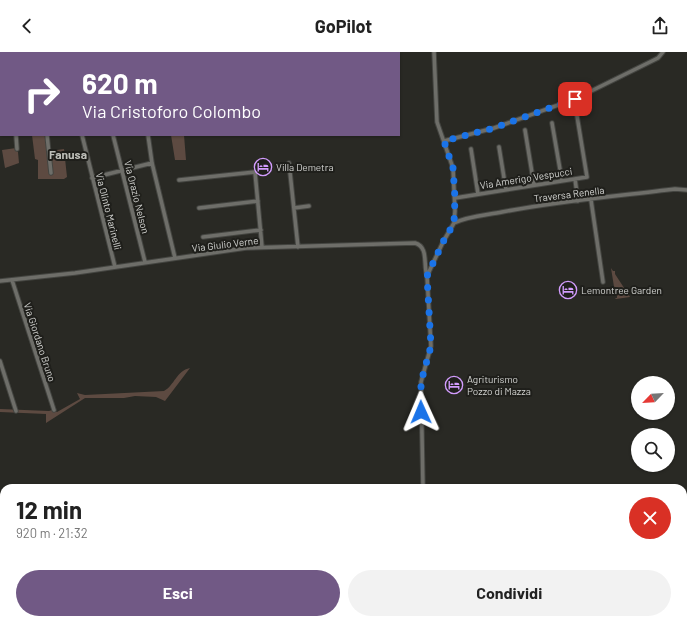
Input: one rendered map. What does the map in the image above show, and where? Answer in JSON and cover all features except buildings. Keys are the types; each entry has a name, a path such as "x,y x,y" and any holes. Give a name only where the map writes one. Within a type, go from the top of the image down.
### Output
{"street":[{"path":"423,484 421,382 431,346 427,276 454,223 455,198 453,168 437,117 434,52"},
{"path":"444,141 494,128 575,99 658,58 663,52"},
{"name":"Via Amerigo Vespucci","path":"455,198 587,177 577,116"},
{"path":"552,123 562,181"},
{"path":"525,130 534,185"},
{"path":"16,136 18,150"},
{"path":"47,136 51,173"},
{"name":"Via Olinto Marinelli","path":"82,136 115,267"},
{"name":"Via Orazio Nelson","path":"113,136 145,262"},
{"path":"148,136 152,163 175,258"},
{"path":"499,147 506,190"},
{"path":"471,149 478,194"},
{"path":"289,162 298,246"},
{"path":"92,178 152,163"},
{"path":"179,180 255,172 262,247"},
{"path":"575,179 578,201"},
{"name":"Traversa Renella","path":"454,223 511,210 675,189 687,190"},
{"path":"591,200 603,282"},
{"path":"199,208 258,202"},
{"path":"294,208 309,206"},
{"path":"203,237 261,230"},
{"name":"Via Giulio Verne","path":"0,281 56,276 246,248 418,244 424,248 427,276"},
{"name":"Via Giordano Bruno","path":"12,280 54,410"},
{"path":"0,361 16,411"}],"shaded area":[{"path":"32,136 46,136 50,151 64,149 67,177 64,179 38,179 38,160 35,159"},
{"path":"171,136 184,136 186,160 175,160"},
{"path":"16,148 15,150 18,152 19,163 5,168 2,150"},
{"path":"611,268 615,271 615,274 630,297 616,299 615,298 617,298 617,296 615,296 617,293 615,293"},
{"path":"190,368 165,401 156,397 135,396 124,398 85,398 46,423 46,414 0,412 0,409 52,410 57,412 80,399 77,393 85,395 164,391 182,372"}],"place":[{"name":"Villa Demetra","path":"263,167"},
{"name":"Lemontree Garden","path":"568,290"},
{"name":"Agriturismo Pozzo di Mazza","path":"454,385"}],"district":[{"name":"Fanusa","path":"68,155"}],"route":[{"path":"421,412 421,382 431,346 427,276 449,230 454,223 455,198 453,168 444,141 494,128 575,99"}]}
